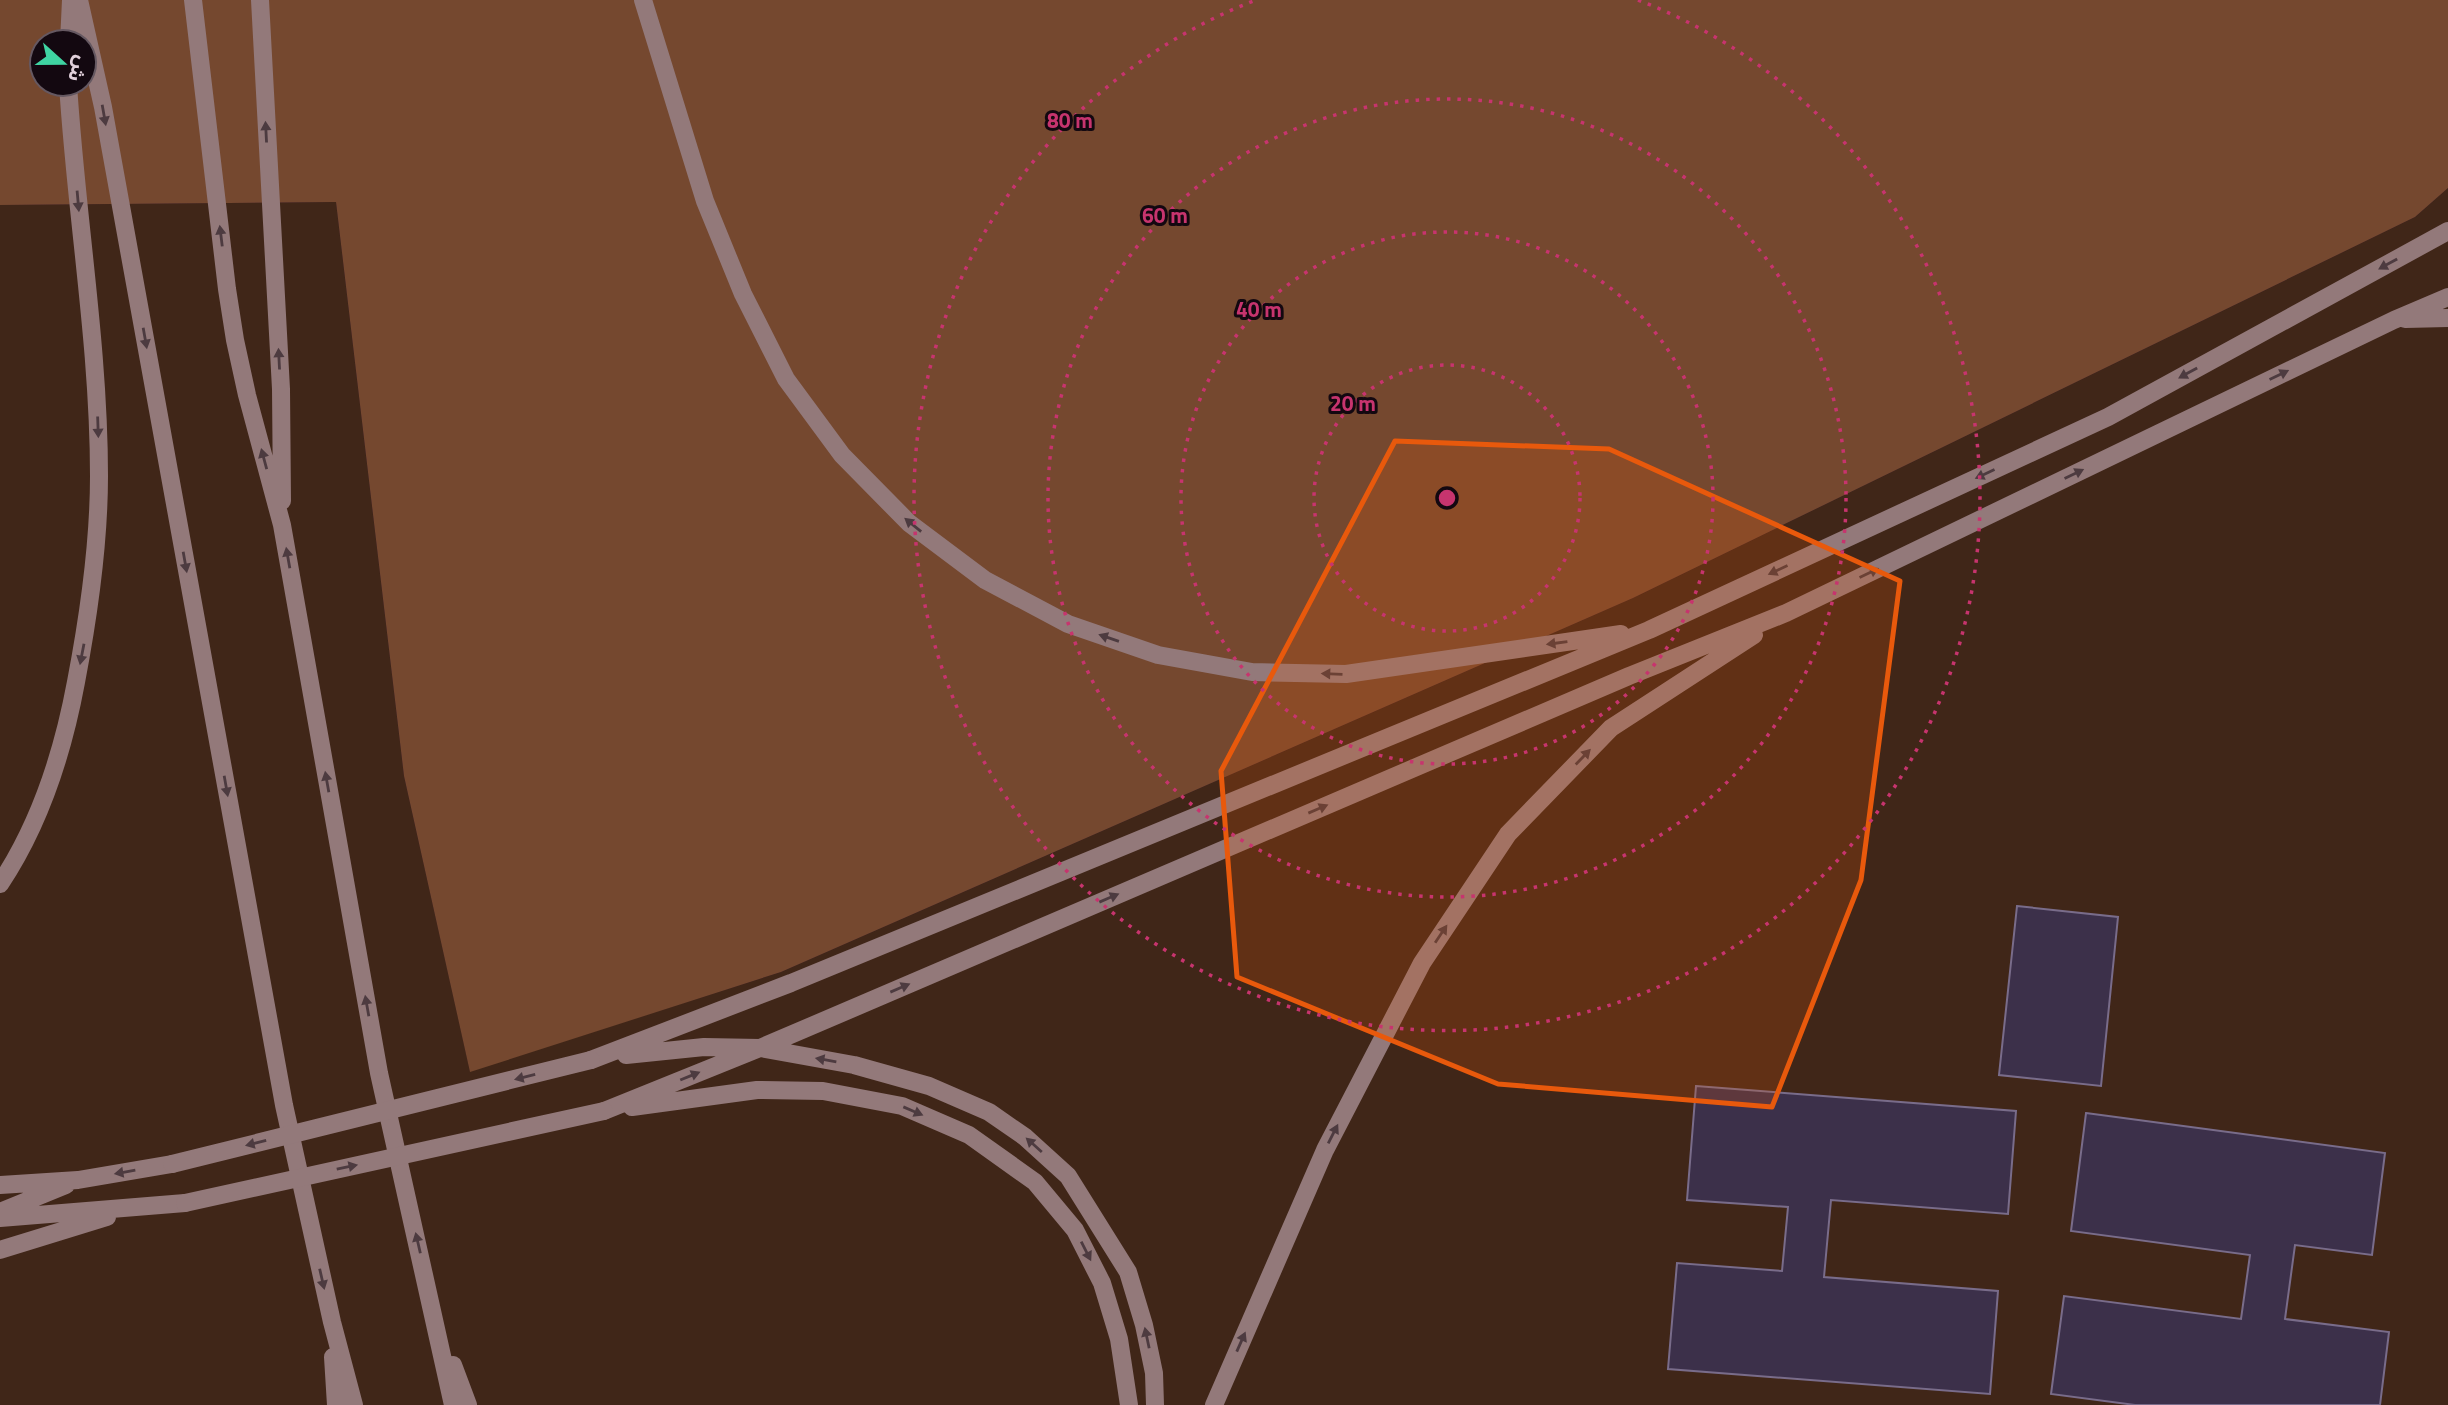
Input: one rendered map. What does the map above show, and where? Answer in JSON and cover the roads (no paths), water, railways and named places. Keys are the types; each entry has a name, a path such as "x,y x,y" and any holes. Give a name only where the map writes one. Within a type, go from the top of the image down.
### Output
{"main road":[{"path":"70,28 71,0"},
{"path":"79,0 103,107 284,1105 331,1322 354,1405"},
{"path":"193,0 235,340 247,396 282,525 379,1073 453,1405"},
{"path":"260,0 281,389 282,525"},
{"path":"643,0 705,201 743,294 786,379 842,456 909,523 985,580 1068,624 1146,651 1252,672 1346,674 1649,630"},
{"path":"0,884 43,801 69,718 89,614 96,541 99,477 96,391 69,98"},
{"path":"591,1060 791,983 1649,630 2108,417 2448,231"},
{"path":"604,1111 760,1048 1629,676 1786,613 2448,297"},
{"path":"2395,320 2448,318"},
{"path":"1214,1405 1325,1150 1422,963 1508,834 1611,728 1786,613"},
{"path":"0,1185 78,1180 172,1164 591,1060 649,1051 704,1047 760,1048 854,1065 929,1086 989,1112 1025,1137 1068,1176 1128,1272 1144,1325 1154,1373 1155,1405"},
{"path":"0,1218 185,1203 604,1111 757,1090 823,1091 902,1106 969,1135 1035,1182 1075,1230 1102,1283 1115,1328 1129,1405"},
{"path":"0,1212 78,1180"},
{"path":"0,1250 142,1206"},
{"path":"433,1310 468,1405"},
{"path":"331,1322 336,1405"}]}
